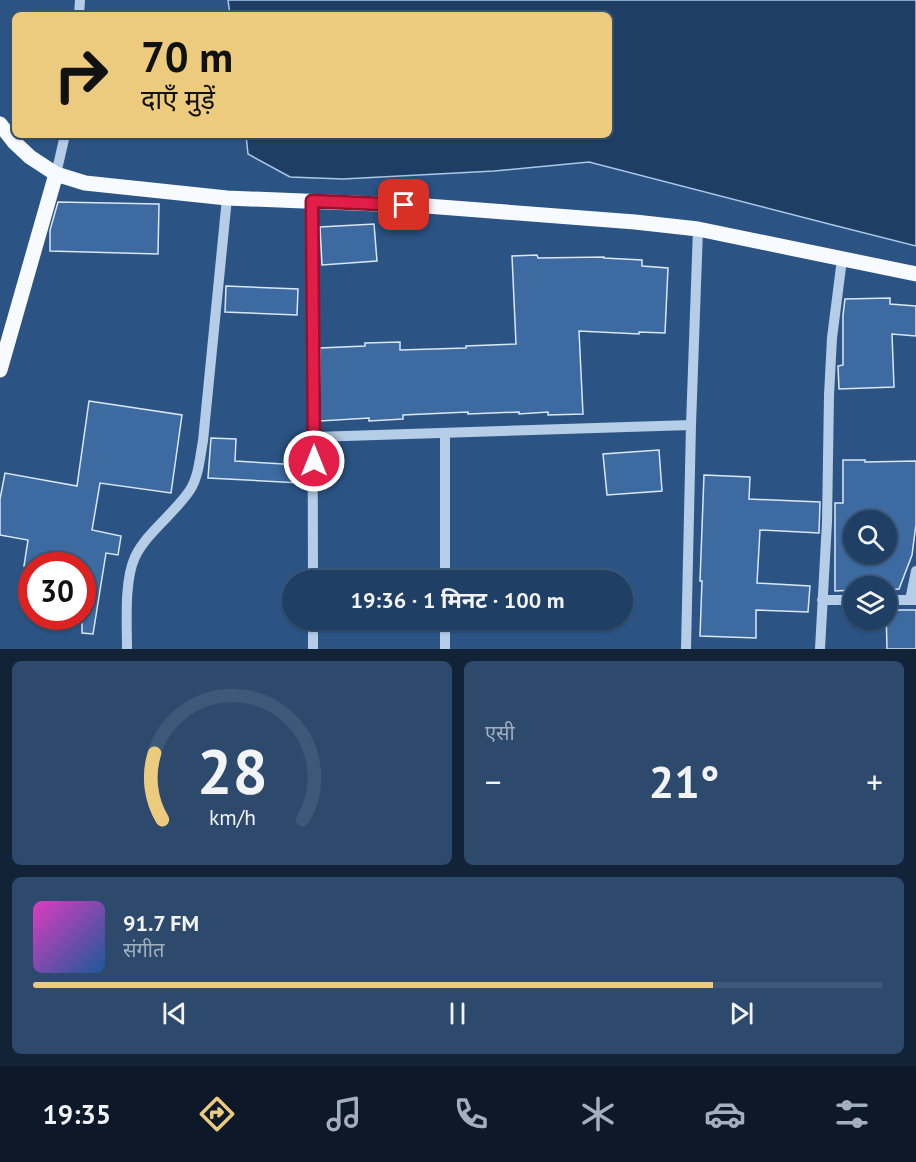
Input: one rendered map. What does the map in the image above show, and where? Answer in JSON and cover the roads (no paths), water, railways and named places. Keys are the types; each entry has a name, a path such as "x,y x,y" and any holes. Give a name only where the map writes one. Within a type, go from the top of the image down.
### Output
{"main road":[{"path":"0,124 30,157 56,174 85,183 227,198 427,206 635,222 698,229 916,274"},
{"path":"0,370 56,174"}],"street":[{"path":"56,174 64,138"},
{"path":"127,649 128,585 135,556 192,488 196,476 203,441 227,198"},
{"path":"312,201 314,570"},
{"path":"686,649 690,425 698,229"},
{"path":"820,649 827,522 832,338 842,259"},
{"path":"314,437 690,425"},
{"path":"445,433 445,570"},
{"path":"897,600 913,600 916,571"},
{"path":"822,600 843,600"},
{"path":"313,630 313,649"},
{"path":"445,630 445,649"}],"water":[{"path":"228,0 916,0 916,246 589,162 494,171 343,179 290,177 248,154 246,138 612,138 612,12 230,12"}]}
